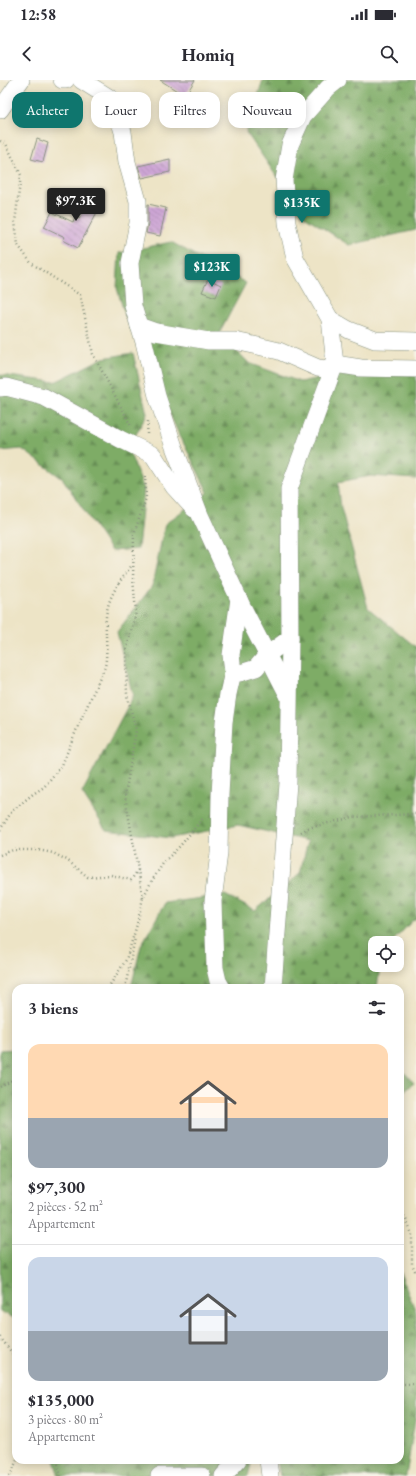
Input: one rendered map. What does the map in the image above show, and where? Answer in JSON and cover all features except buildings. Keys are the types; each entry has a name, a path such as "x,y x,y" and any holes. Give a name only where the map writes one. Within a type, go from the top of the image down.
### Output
{"street":[{"path":"0,110 21,80"},
{"path":"81,80 113,100 123,132 128,162 138,201 138,223 130,263 132,306 139,326 157,396 174,447 200,515 239,599 289,697"},
{"path":"273,984 288,783 290,638 289,489 335,364 330,320 295,258 287,223 284,180 290,145 303,116 328,88 338,80"},
{"path":"330,320 349,330 375,340 416,341"},
{"path":"139,326 156,332 209,341 235,341 265,348 279,352 318,368 325,369 335,364 361,368 416,369"},
{"path":"0,388 6,388 44,397 153,456 174,487 200,515"},
{"path":"220,984 215,968 213,901 219,853 220,795 224,722 233,672 231,655 239,599"},
{"path":"233,672 240,673 256,668 267,656 290,638"},
{"path":"223,1476 236,1464"},
{"path":"268,1464 270,1476"},
{"path":"159,1476 202,1476"}],"path":[{"path":"0,141 6,144 20,175 15,222 18,245 31,263 80,295 93,354 145,451"},
{"path":"143,898 126,796 136,730 128,695 126,652 136,612 133,564 134,534 146,498 145,451 148,417"},
{"path":"0,830 12,810 44,787 62,765 105,667 107,658 106,617 111,598 116,587 133,564"},
{"path":"283,843 308,828 353,817 416,814"},
{"path":"126,984 143,898 164,862 180,846 203,817"},
{"path":"0,855 13,850 38,850 53,853 67,860 88,878 111,875 130,880 138,870"},
{"path":"111,984 126,960 136,928"},
{"path":"0,1087 12,1080"},
{"path":"404,1215 412,1234 412,1264 416,1273"},
{"path":"0,1337 12,1353"},
{"path":"404,1384 416,1384"},
{"path":"10,1476 15,1464"},
{"path":"58,1464 61,1476"}],"green space":[{"path":"263,80 416,80 416,230 349,245 303,215 246,132 247,128 306,128 306,92 259,92"},
{"path":"171,242 246,283 219,334 249,363 300,382 392,363 416,364 416,479 371,476 338,482 341,508 368,608 416,647 416,919 414,919 398,936 368,936 368,972 379,972 378,984 132,984 141,946 165,903 225,895 255,911 300,873 308,841 238,825 171,838 106,830 82,793 133,696 117,632 152,586 165,524 208,492 176,428 125,315 117,288 119,253"},
{"path":"133,353 147,414 128,449 144,489 138,549 111,551 63,479 22,449 0,451 0,375 55,382 103,358"},
{"path":"12,1049 12,1317 0,1311 0,1050"},
{"path":"404,1072 414,1083 404,1091"},
{"path":"404,1283 416,1312 416,1413 406,1476 280,1476 278,1464 404,1464"},
{"path":"55,1464 251,1464 248,1476 59,1476"}]}
